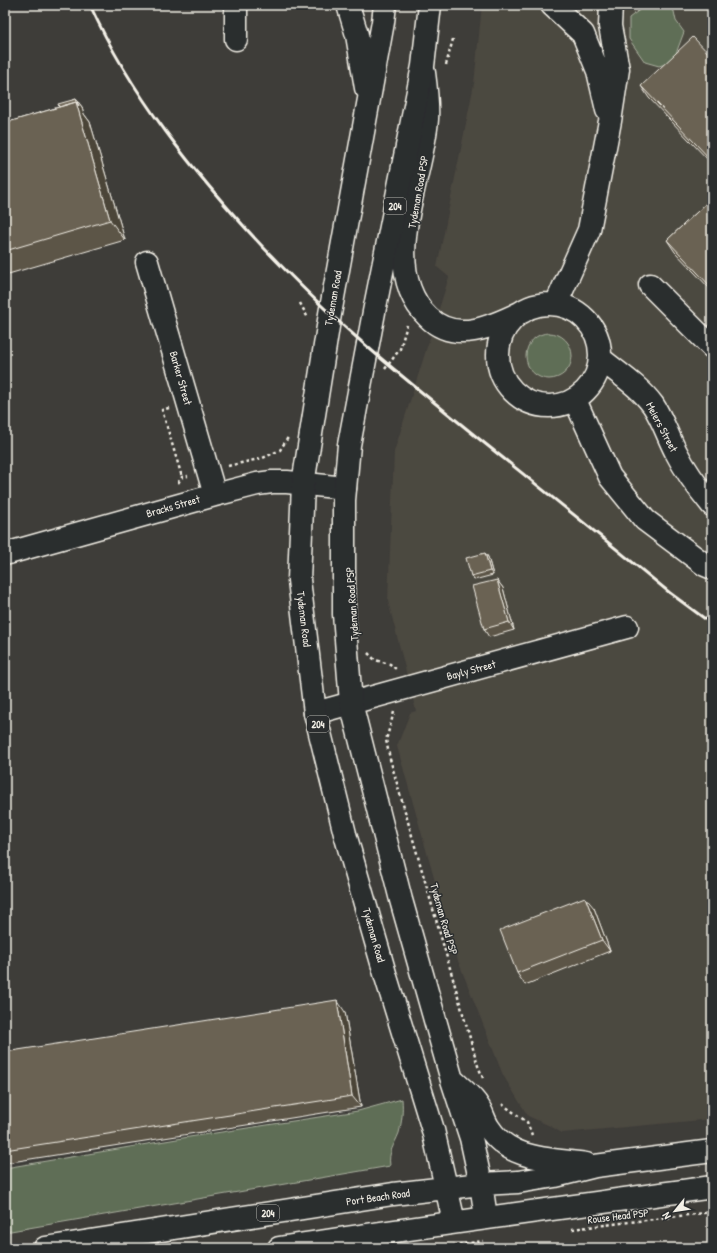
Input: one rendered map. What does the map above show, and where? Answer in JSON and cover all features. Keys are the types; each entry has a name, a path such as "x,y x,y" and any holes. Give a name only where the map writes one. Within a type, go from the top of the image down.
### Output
{"main road":[{"path":"236,5 236,39"},
{"path":"348,5 357,35 369,103"},
{"name":"Tydeman Road","path":"385,5 384,22 330,314 302,484 299,580 315,713 345,834 386,977 433,1130 454,1222"},
{"name":"204","path":"430,5 423,66 349,445 345,488 344,614 351,703 400,900 452,1080 471,1138 481,1184 486,1217"},
{"path":"552,5 583,34 598,71 610,121"},
{"path":"556,304 589,230 610,121 618,69 610,26 611,5"},
{"path":"423,66 427,96 425,138 405,237 405,265 407,283 412,297 420,309 430,319 439,325 452,330 469,331 493,326 524,311 536,306 556,304 574,310 589,322 598,339 600,358 598,372 591,385 575,400 558,405 540,405 524,399 513,391 505,381 499,364 499,346 505,329 516,316 524,311"},
{"name":"Barker Street","path":"147,262 215,494"},
{"path":"650,285 712,347"},
{"name":"Meiers Street","path":"600,358 642,392 653,406 676,453 694,484 712,505"},
{"path":"575,400 610,477 645,520 705,565 712,568"},
{"name":"Bracks Street","path":"5,554 215,494 257,484 272,482 345,488"},
{"name":"Bayly Street","path":"315,713 627,627"},
{"path":"452,1080 478,1104 489,1128 502,1142 512,1149 522,1154 540,1158 595,1166"},
{"name":"Port Beach Road","path":"45,1248 392,1194 481,1184 524,1182 595,1166 712,1151"},
{"path":"279,1248 486,1217 522,1214 712,1186"}],"path":[{"path":"444,71 453,39"},
{"path":"384,370 400,349 408,322 420,309"},
{"path":"182,477 162,410 188,402"},
{"name":"Tydeman Road PSP","path":"367,651 374,660 390,664 396,669 403,698 392,716 386,740 478,1066 484,1080"},
{"path":"496,1099 527,1122 532,1135"},
{"name":"Rouse Head PSP","path":"572,1229 712,1212"}],"shaded area":[{"path":"482,5 712,5 712,1119 562,1133 528,1116 503,1075 455,953 397,746 410,713 416,711 388,601 394,452 449,277 437,267 474,84"}],"green space":[{"path":"646,5 671,5 673,7 676,21 684,32 672,62 659,66 645,62 629,39 629,18"},
{"path":"544,333 554,333 566,339 571,347 571,365 566,373 558,378 544,379 536,376 529,369 526,361 526,351 529,343 536,336"},
{"path":"402,1099 401,1124 391,1152 390,1166 5,1232 5,1168 183,1138 358,1111"}],"building":[{"path":"712,17 712,26 708,21"},
{"path":"693,37 712,57 712,161 641,86"},
{"path":"76,99 79,106 76,102 59,107 58,104"},
{"path":"76,102 110,220 5,251 5,123"},
{"path":"712,198 712,288 667,240"},
{"path":"485,553 490,571 471,576 466,558"},
{"path":"497,580 509,622 484,629 472,586"},
{"path":"585,897 602,940 517,973 500,930"},
{"path":"337,1000 352,1096 5,1150 5,1052"}],"railway":[{"path":"90,5 106,38 125,70 166,132 237,219 303,288 411,384 670,593 712,624"}]}
